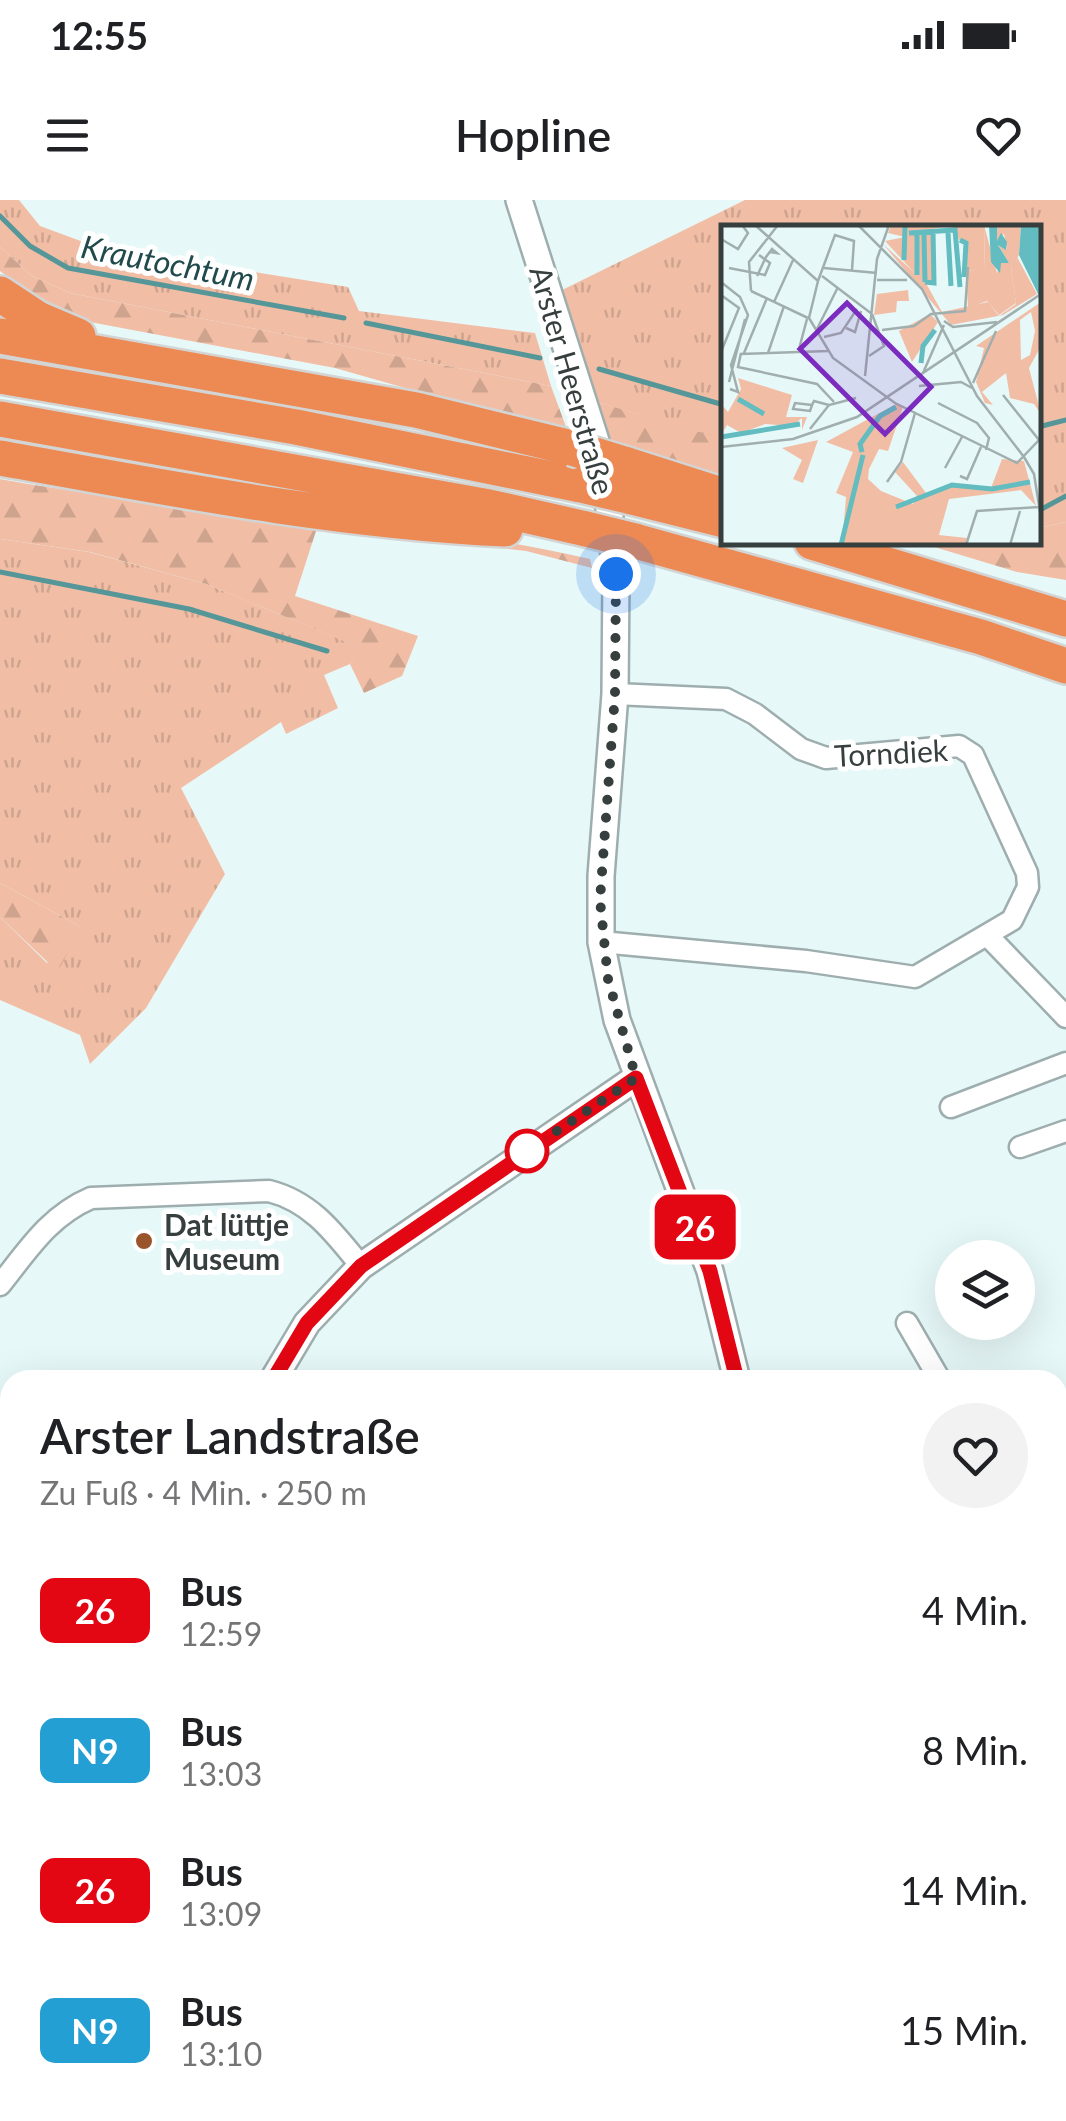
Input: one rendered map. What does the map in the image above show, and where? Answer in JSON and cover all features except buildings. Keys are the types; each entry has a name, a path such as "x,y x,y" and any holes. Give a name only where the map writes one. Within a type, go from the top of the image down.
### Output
{"highway":[{"path":"0,294 38,320 130,357"},
{"path":"0,336 416,410 572,448 626,480 721,519"},
{"path":"0,376 315,431 581,484 626,480 721,496"},
{"path":"0,419 452,500 635,541 980,637 1066,666"},
{"path":"0,458 207,495 405,522 586,530"},
{"path":"822,545 1066,619"}],"street":[{"name":"Arster Heerstraße","path":"520,200 596,441 610,509 616,574 615,694 600,888 601,942 617,1020 710,1271 735,1370"},
{"name":"Torndiek","path":"601,942 806,961 915,977 1012,920 1028,887 1027,873 973,755 959,746 826,758 801,749 755,714 726,699 615,694"},
{"path":"989,936 1066,1017"},
{"path":"950,1107 1066,1064"},
{"path":"280,1370 307,1323 361,1266 636,1078"},
{"path":"1020,1147 1066,1131"},
{"path":"0,1284 66,1209 91,1198 158,1194 270,1192 289,1196 317,1215 361,1266"},
{"path":"907,1322 934,1370"}],"green space":[{"path":"0,200 19,200 40,226 97,247 348,287 359,311 535,333 551,386 70,293 32,276 0,247"},
{"path":"745,200 1066,200 1066,522 1041,528 1041,225 721,225 721,439 594,401 558,292"},
{"path":"0,247 32,276 70,293 551,386 569,435 335,368 90,322 42,303 0,271"},
{"path":"594,401 721,438 721,481 607,447"},
{"path":"0,479 147,500 444,533 590,559 592,568 526,551 317,528 295,596 418,636 402,676 364,693 350,664 363,649 206,584 90,552 0,539"},
{"path":"1066,522 1066,580 1017,572 928,545 1041,545 1041,528"},
{"path":"0,539 89,552 206,584 364,649 350,664 324,675 338,708 286,734 281,722 181,788 225,874 146,1008 90,1064 80,1035 0,1000 0,917 47,963 79,926 0,883"},
{"path":"0,883 79,926 57,971 0,917"}],"waterway":[{"name":"Krautochtum","path":"0,216 30,246 68,268 344,318"},
{"name":"Krautochtum","path":"366,323 540,358"},
{"name":"Krautochtum","path":"599,369 721,404"},
{"name":"Krautochtum","path":"1041,426 1066,420"},
{"path":"1041,509 1066,496"},
{"path":"0,572 189,609 327,651"}],"bus line":[{"name":"26","path":"279,1370 307,1323 330,1294 361,1266 636,1078 710,1271 735,1370"}],"place":[{"name":"Dat lüttje Museum","path":"144,1241"}],"route":[{"path":"527,1151 636,1078 617,1020 601,942 600,900 615,694 616,574"}]}
